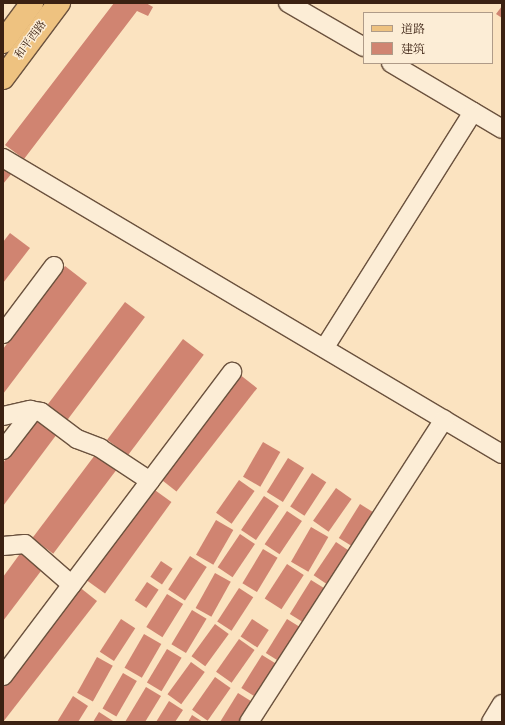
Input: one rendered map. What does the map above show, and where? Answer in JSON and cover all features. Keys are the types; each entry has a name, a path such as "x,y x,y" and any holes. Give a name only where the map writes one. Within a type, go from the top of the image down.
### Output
{"main road":[{"name":"和平西路","path":"3,42 32,3"},
{"name":"和平西路","path":"3,78 58,3"}],"street":[{"path":"288,3 363,46"},
{"path":"393,64 502,129"},
{"path":"325,347 473,112"},
{"path":"3,158 325,347 502,454"},
{"path":"3,334 54,266"},
{"path":"3,676 232,372"},
{"path":"3,416 33,410 41,412 77,439 100,448 150,481"},
{"path":"3,450 33,410"},
{"path":"249,722 444,419"},
{"path":"3,546 25,544 72,585"},
{"path":"491,722 502,704"}],"building":[{"path":"114,3 146,3 153,7 148,16 137,11 24,159 5,145"},
{"path":"502,6 502,18 496,14"},
{"path":"3,166 12,173 3,184"},
{"path":"10,233 30,248 3,283 3,242"},
{"path":"65,266 87,283 3,394 3,349"},
{"path":"125,302 145,317 67,421 47,406"},
{"path":"183,339 204,355 128,455 107,440"},
{"path":"239,374 257,388 176,491 158,477"},
{"path":"37,418 57,434 3,506 3,463"},
{"path":"263,442 280,452 260,487 243,477"},
{"path":"98,451 119,467 53,554 32,538"},
{"path":"288,458 304,468 283,502 267,492"},
{"path":"312,473 326,482 304,516 290,507"},
{"path":"239,480 255,491 232,524 216,513"},
{"path":"152,488 171,502 105,594 86,579"},
{"path":"336,488 352,499 329,532 313,521"},
{"path":"264,496 279,506 256,540 241,530"},
{"path":"360,504 376,514 355,548 339,538"},
{"path":"287,511 302,521 280,554 265,544"},
{"path":"216,520 233,530 213,565 196,555"},
{"path":"311,527 328,537 308,572 291,562"},
{"path":"240,534 255,544 233,577 218,567"},
{"path":"336,542 351,552 329,585 314,575"},
{"path":"263,549 278,558 257,592 242,583"},
{"path":"22,551 44,567 3,621 3,577"},
{"path":"190,556 207,567 185,600 168,590"},
{"path":"161,561 173,569 162,585 150,577"},
{"path":"287,564 304,575 281,609 265,598"},
{"path":"215,573 231,582 211,617 196,608"},
{"path":"311,580 327,590 306,624 290,614"},
{"path":"147,582 159,590 146,608 135,600"},
{"path":"78,586 97,601 3,722 3,686"},
{"path":"239,588 253,597 231,631 217,622"},
{"path":"167,594 183,604 162,637 146,627"},
{"path":"192,610 207,619 186,653 171,644"},
{"path":"121,619 135,628 114,661 100,652"},
{"path":"252,619 269,630 257,648 241,637"},
{"path":"287,619 303,629 282,663 266,653"},
{"path":"215,624 229,634 205,666 191,656"},
{"path":"144,634 161,644 142,678 124,668"},
{"path":"239,639 255,650 232,683 216,672"},
{"path":"167,649 182,658 161,691 147,682"},
{"path":"262,655 278,665 257,698 241,688"},
{"path":"97,657 113,666 93,702 77,693"},
{"path":"191,662 205,672 181,704 167,694"},
{"path":"123,673 137,681 116,717 102,709"},
{"path":"215,677 231,688 208,721 192,710"},
{"path":"146,687 161,696 145,722 125,722"},
{"path":"238,693 254,703 241,722 220,722"},
{"path":"73,696 88,706 78,722 57,722"},
{"path":"169,701 183,710 175,722 156,722"},
{"path":"99,712 113,721 113,722 93,722"},
{"path":"192,715 203,722 188,722"}]}
